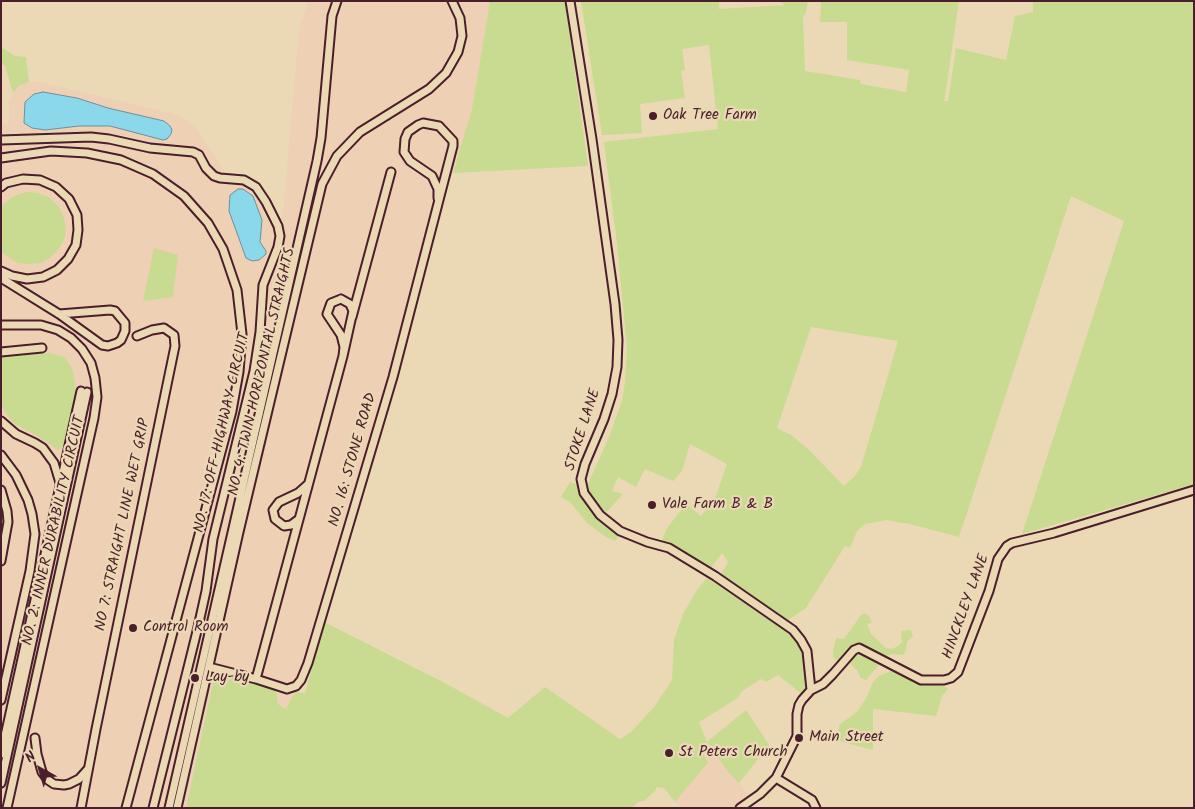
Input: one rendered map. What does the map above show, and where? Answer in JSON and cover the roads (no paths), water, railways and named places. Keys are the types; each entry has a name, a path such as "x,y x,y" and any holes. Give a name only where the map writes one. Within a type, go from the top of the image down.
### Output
{"street":[{"name":"NO. 4: TWIN HORIZONTAL STRAIGHTS","path":"169,808 317,161 321,138 332,16 337,1"},
{"name":"NO. 4: TWIN HORIZONTAL STRAIGHTS","path":"177,808 241,522 322,184 338,156 360,132 429,89 446,73 458,52 462,36 460,18 452,1"},
{"name":"STOKE LANE","path":"570,1 615,304 618,340 617,367 612,394 581,479 584,493 600,515 620,531 647,542 669,548 722,581 793,630 802,640 807,651 811,690"},
{"name":"NO. 16: STONE ROAD","path":"256,679 286,689 292,688 301,680 308,663 393,377 453,146 453,141 439,126 423,123 408,132 405,139 404,152 410,162 432,176 438,189 438,198"},
{"name":"NO. 17: OFF-HIGHWAY CIRCUIT","path":"1,140 91,137 110,139 150,148 193,152 199,155 206,168 214,176 244,180 256,187 278,226 280,236 278,247 262,291 260,332 254,371 213,539 206,591 198,627 153,808"},
{"path":"1,158 51,151 87,153 121,160 153,174 184,196 208,224 223,249 237,290 242,334 233,404 126,808"},
{"path":"208,667 256,679 391,172"},
{"path":"1,187 6,183 23,178 40,180 56,187 69,199 76,215 78,230 76,246 68,259 57,270 43,277 27,279 12,276 1,271"},
{"path":"1,277 12,276"},
{"path":"1,277 59,314 102,345 117,344 125,331 125,322 115,311 59,314"},
{"path":"343,356 342,338 328,317 328,309 334,301 344,300 349,302 352,307 352,317"},
{"name":"NO. 2: INNER DURABILITY CIRCUIT","path":"1,325 41,324 58,330 71,338 82,349 91,363 96,378 97,397 92,427 7,808"},
{"name":"NO 7: STRAIGHT LINE WET GRIP","path":"81,808 175,346 174,335 164,328 137,336"},
{"path":"1,350 42,347"},
{"path":"1,754 61,484 84,391 1,783"},
{"path":"1,421 16,434 43,448 54,463 61,484"},
{"path":"1,455 16,475 28,500 35,534 32,560 1,700"},
{"path":"299,519 291,526 284,526 275,518 273,510 279,502 304,488 312,470"},
{"path":"1,490 8,522 1,561"},
{"name":"HINCKLEY LANE","path":"811,690 823,684 854,650 859,648 921,680 944,680 951,678 958,672 989,591 998,559 1007,546 1194,490"},
{"path":"740,808 760,794 776,778 797,736 799,705 811,690"},
{"name":"NO 7: STRAIGHT LINE WET GRIP","path":"35,738 42,772 54,784 64,785 79,779 88,769 90,761"},
{"path":"776,778 812,800 816,808"}],"water":[{"path":"43,92 77,98 108,108 164,121 170,126 171,134 167,139 163,140 110,126 79,126 45,130 32,128 24,123 25,102 34,94"},
{"path":"238,189 243,189 253,196 262,220 260,242 266,254 259,260 252,261 246,258 229,211 230,195"}],"place":[{"name":"Oak Tree Farm","path":"653,116"},
{"name":"Vale Farm B & B","path":"652,505"},
{"name":"Control Room","path":"133,628"},
{"name":"Lay-by","path":"195,678"},
{"name":"Main Street","path":"799,738"},
{"name":"St Peters Church","path":"669,753"}]}
